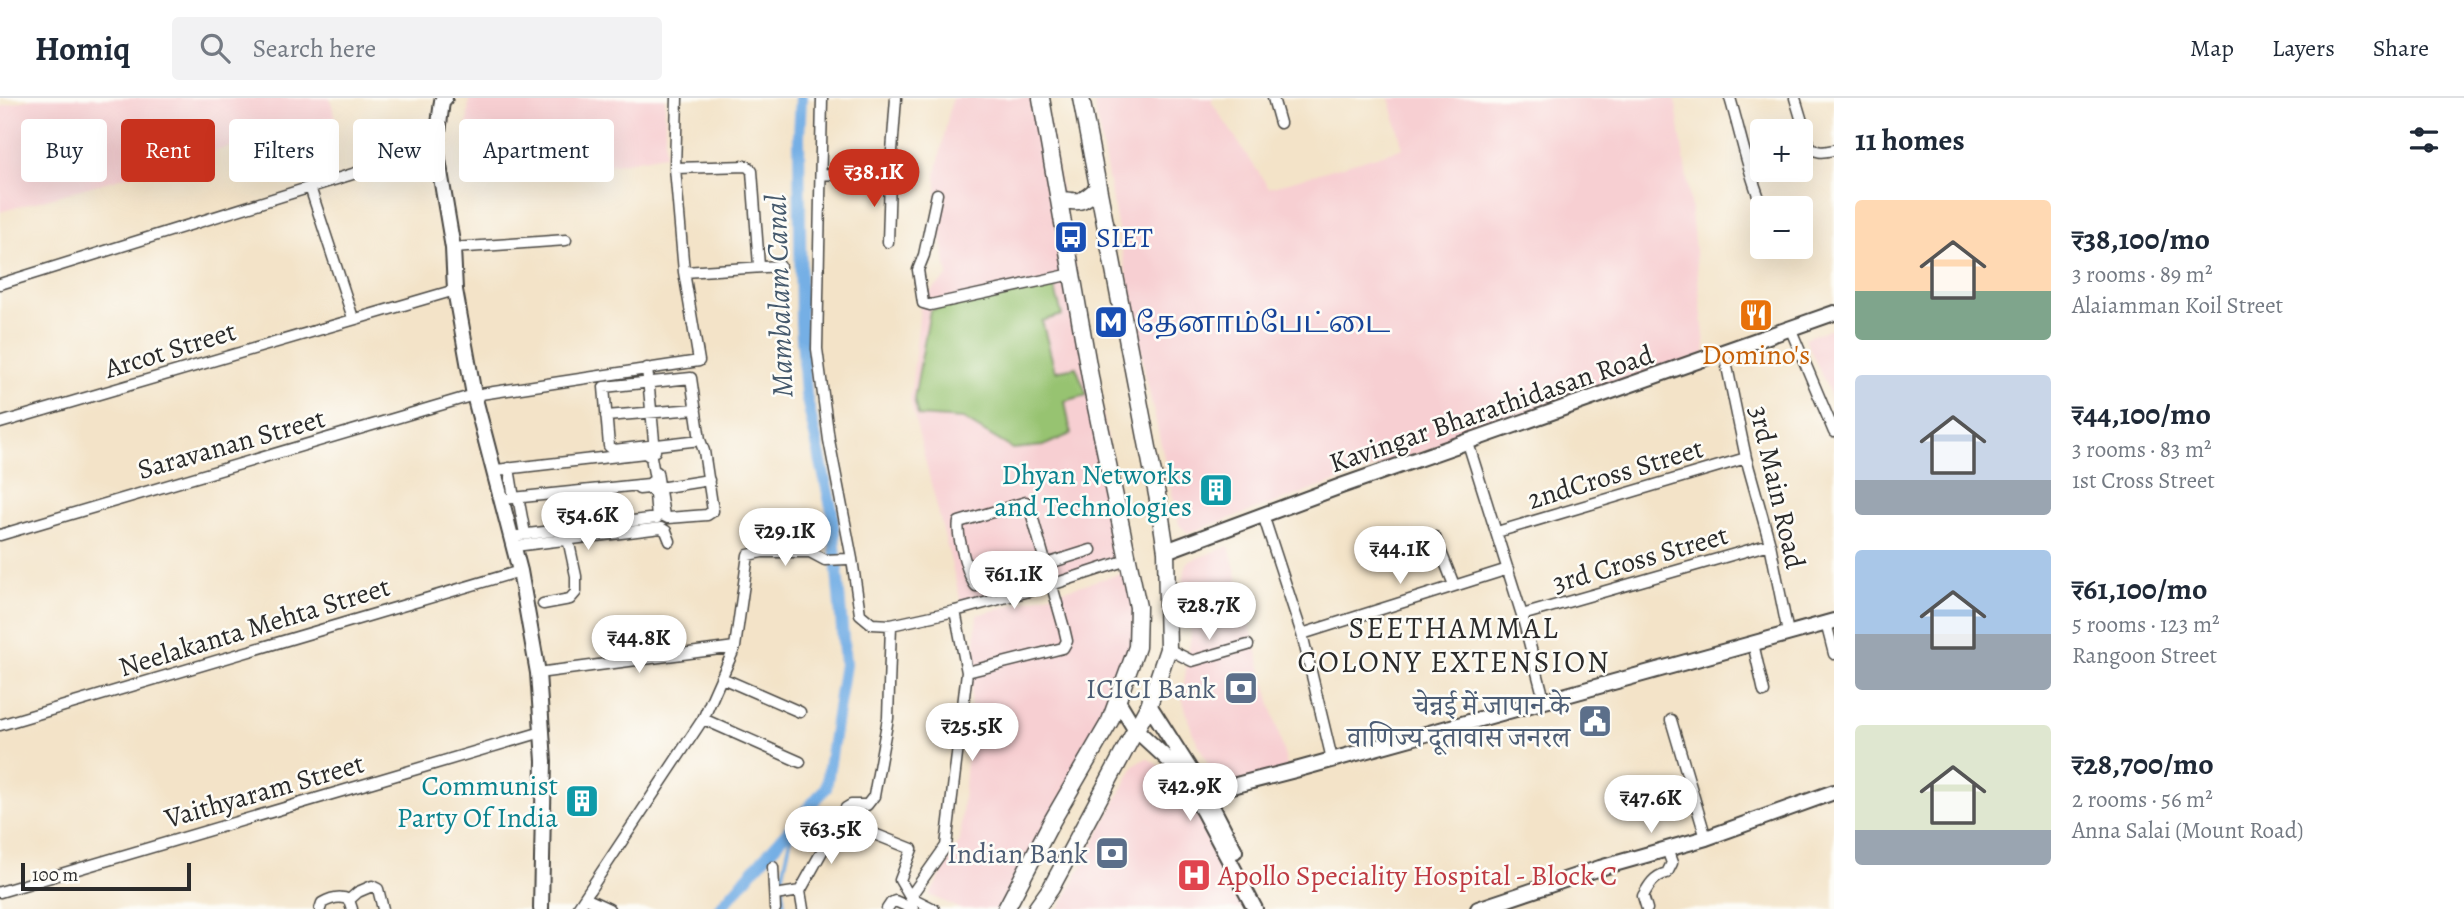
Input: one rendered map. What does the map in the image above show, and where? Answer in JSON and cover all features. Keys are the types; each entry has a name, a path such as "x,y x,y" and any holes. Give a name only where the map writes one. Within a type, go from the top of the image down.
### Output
{"main road":[{"path":"1006,909 1052,821 1110,721 1137,647 1138,607 1072,274 1041,98"},
{"path":"1036,909 1051,888 1149,705 1168,649 1166,551 1081,98"},
{"path":"1059,199 1077,203 1085,200 1098,188"},
{"path":"1062,217 1087,211 1104,211"}],"street":[{"path":"677,98 675,168 684,272 780,266"},
{"path":"821,98 817,349 829,440 860,614 872,624 891,625 1051,585 1127,560"},
{"path":"888,242 896,98"},
{"path":"1273,98 1280,123"},
{"path":"1730,98 1757,196"},
{"path":"1795,98 1806,139 1813,151 1820,153 1834,150"},
{"path":"440,119 442,99"},
{"path":"675,168 747,166 752,171 759,266"},
{"path":"0,284 353,174"},
{"path":"821,174 890,178"},
{"path":"442,182 453,248 455,290 474,395 502,469 510,501 538,673 544,774 541,909"},
{"path":"310,187 353,318"},
{"path":"937,194 924,255 918,270 923,303 930,305 1072,274"},
{"path":"453,248 566,240"},
{"name":"Saravanan Street","path":"0,535 474,395 699,361 684,272"},
{"name":"Arcot Street","path":"0,423 455,290"},
{"name":"Kavingar Bharathidasan Road","path":"1166,551 1834,313"},
{"path":"1791,330 1834,432"},
{"name":"3rd Main Road","path":"1724,352 1746,458 1770,544 1788,633"},
{"path":"647,368 648,383 654,447 659,488 664,516 668,518 707,515 713,511 714,506 700,440 691,378 648,383 604,387 609,446 614,450 654,447 700,440"},
{"path":"606,416 696,409"},
{"path":"1468,443 1522,615 1544,699"},
{"path":"502,469 645,453 651,457 655,479 649,484 510,501"},
{"name":"2ndCross Street","path":"1497,532 1746,458"},
{"path":"659,488 709,480"},
{"path":"510,501 649,488 655,494 657,517 517,539"},
{"path":"967,672 1063,648 1067,641 1045,565 1029,505 1026,502 959,522 957,527 961,544 971,579 976,586 1045,565 1091,550"},
{"path":"1263,515 1302,634 1332,759"},
{"path":"517,539 568,539 661,528 666,531 670,541"},
{"path":"1435,537 1454,586"},
{"path":"543,604 570,599 576,592 576,576 568,539"},
{"name":"3rd Cross Street","path":"1522,615 1770,544"},
{"path":"577,909 703,719 735,647 748,555 762,552 810,552 825,560 847,559"},
{"path":"1302,634 1508,569"},
{"name":"Neelakanta Mehta Street","path":"0,725 520,571"},
{"path":"910,897 946,846 967,672 955,611"},
{"path":"1199,794 1830,622 1834,653"},
{"path":"803,909 800,891 846,808 851,805 867,805 874,796 888,719 891,625"},
{"path":"1753,643 1764,692"},
{"path":"1168,649 1192,661 1248,645"},
{"path":"538,673 735,647"},
{"path":"722,678 800,712"},
{"path":"1118,701 1135,729 1175,766 1199,794 1255,909"},
{"path":"1149,705 1264,909"},
{"path":"703,719 800,762"},
{"path":"1671,720 1706,838"},
{"name":"Vaithyaram Street","path":"0,892 542,732"},
{"path":"1478,909 1600,868 1706,838 1834,792"},
{"path":"839,820 912,849 900,876 910,897 934,909"},
{"path":"1647,909 1643,897 1650,883 1667,873 1672,863 1667,849"},
{"path":"773,867 775,909"},
{"path":"320,909 322,903 328,899 343,896 351,904 358,892 372,886 378,889 383,909"},
{"path":"775,895 800,891"},
{"path":"585,898 609,909"},
{"path":"887,909 895,901 913,909"}],"shaded area":[{"path":"33,98 330,98 335,117 229,119 229,147 215,151 215,119 121,119 121,178 107,182 107,119 21,119 21,182 106,182 0,212 0,107"},
{"path":"469,98 665,98 665,155 614,164 614,119 468,119"},
{"path":"952,98 1044,98 1128,550 1119,558 986,598 961,602 910,400 921,300 948,276 937,215 936,174"},
{"path":"1093,98 1214,98 1211,101 1269,188 1403,148 1389,98 1675,98 1689,193 1706,354 1188,533 1179,525 1145,373"},
{"path":"1834,327 1834,403 1805,338"},
{"path":"1229,546 1288,769 1229,791 1216,780 1192,731 1182,697 1191,635 1183,580 1187,562"},
{"path":"1123,573 1132,578 1135,641 1110,712 998,909 960,909 930,895 960,841 977,615"},
{"path":"1147,758 1173,775 1185,790 1251,909 1059,909 1135,764"}],"green space":[{"path":"1053,282 1062,315 1042,321 1055,371 1076,367 1087,395 1065,401 1071,434 1043,446 1013,449 963,419 918,416 914,399 930,310"}],"waterway":[{"name":"Mambalam Canal","path":"719,909 826,788 845,664 832,511 806,395 801,322 801,98"},
{"path":"784,909 782,879 794,824"}],"place":[{"name":"SIET","path":"1071,237"},
{"name":"Domino's","path":"1756,315"},
{"name":"தேனாம்பேட்டை","path":"1111,322"},
{"name":"Dhyan Networks and Technologies","path":"1216,490"},
{"name":"ICICI Bank","path":"1241,688"},
{"name":"चेन्नई में जापान के वाणिज्य दूतावास जनरल","path":"1595,721"},
{"name":"Communist Party Of India","path":"582,801"},
{"name":"Indian Bank","path":"1112,853"},
{"name":"Apollo Speciality Hospital - Block C","path":"1194,875"}],"district":[{"name":"SEETHAMMAL COLONY EXTENSION","path":"1454,645"}]}
